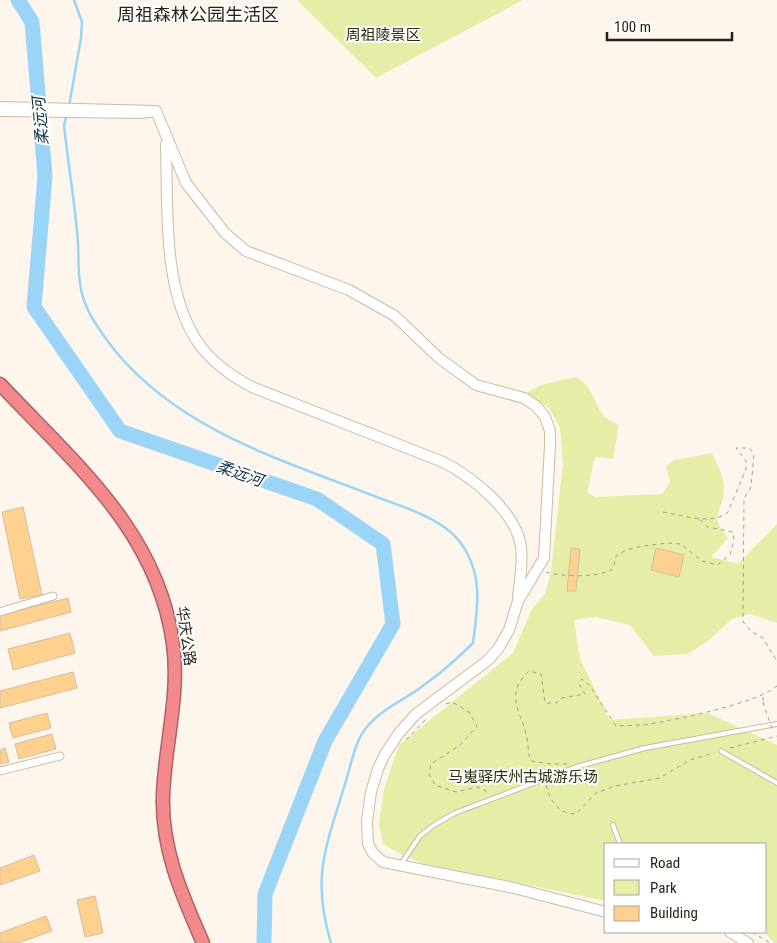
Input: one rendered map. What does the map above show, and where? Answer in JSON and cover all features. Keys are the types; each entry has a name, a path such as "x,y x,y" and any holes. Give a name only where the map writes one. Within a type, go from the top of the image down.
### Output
{"highway":[{"name":"华庆公路","path":"0,384 124,519 144,550 161,590 172,632 175,661 173,705 164,786 164,828 176,879 203,943"},
{"name":"华庆公路","path":"0,390 121,521 140,552 157,592 168,633 171,662 169,706 159,786 160,829 172,880 199,943"}],"street":[{"path":"0,107 140,111"},
{"path":"0,111 156,111 186,182 225,233 246,251 349,290 394,316 439,358 476,386 524,398 536,406 547,424 550,445 544,558 518,602"},
{"path":"166,138 169,238 174,276 188,326 198,343 230,375 252,387 442,462 464,473 498,504 512,525 521,545 522,569 518,602 509,630 498,649 487,661 440,694 416,714 385,754 371,792 368,844 372,853 383,862 514,888 604,911"},
{"path":"0,612 53,596"},
{"path":"0,771 60,756"},
{"path":"732,933 748,943"}],"lane":[{"path":"400,866 420,836 434,825 456,813 574,768 645,748 777,724"},
{"path":"721,751 777,783"},
{"path":"613,825 620,843"}],"path":[{"path":"663,512 707,519 724,516 728,512 746,470 746,462 736,448 743,446 749,448 754,454 755,461 750,479 751,487 744,498 743,622 752,632 762,637 777,662"},
{"path":"537,570 561,577 604,574 613,568 616,556 626,550 668,543 681,544 702,561 717,565 730,555 734,540 733,532 708,527 697,518"},
{"path":"574,768 565,762 552,764 531,761 527,737 517,708 514,692 520,679 529,671 541,674 545,703 556,703 562,698 585,694 579,684 582,679 590,686 616,726 654,724 763,696 777,686"},
{"path":"763,696 773,737"},
{"path":"439,705 452,702 469,712 477,726 460,745 431,764 429,774 435,785 456,792 477,786 485,790 491,801"},
{"path":"405,741 426,719"},
{"path":"544,780 549,797 557,807 567,814 576,814 596,793 616,786 660,778 690,760 777,736"},
{"path":"754,933 770,943"}],"green space":[{"name":"周祖陵景区","path":"297,0 523,0 376,78"},
{"name":"马嵬驿庆州古城游乐场","path":"576,377 587,386 605,417 619,425 613,459 595,457 587,492 595,497 662,494 670,482 666,466 674,460 712,453 724,486 723,499 717,518 728,538 711,557 738,564 777,524 777,623 750,614 732,619 709,640 688,654 654,656 630,625 596,617 574,620 580,659 610,720 708,713 777,745 777,943 774,943 765,933 767,933 767,843 604,843 604,901 424,864 400,854 383,844 379,824 384,789 399,745 513,653 532,609 545,594 551,572 563,463 560,428 549,408 525,394 541,385"}],"building":[{"path":"23,507 42,595 20,599 2,512"},
{"path":"571,548 580,549 576,591 567,591"},
{"path":"656,548 684,555 679,577 651,570"},
{"path":"68,598 71,612 0,631 0,615"},
{"path":"70,633 75,653 13,670 8,649"},
{"path":"73,672 77,688 0,708 0,691"},
{"path":"47,713 51,728 13,738 9,723"},
{"path":"52,734 56,749 19,759 15,744"},
{"path":"5,748 9,762 0,764 0,750"},
{"path":"34,855 40,871 0,885 0,868"},
{"path":"95,896 103,933 85,937 77,900"},
{"path":"46,916 52,931 18,943 0,943 0,933"}],"waterway":[{"name":"柔远河","path":"18,0 32,22 45,176 34,307 120,431 317,499 383,544 393,624 325,741 265,894 264,943"},
{"path":"69,106 82,22 74,0"},
{"path":"67,114 64,125 77,227 79,275 82,292 93,320 116,352 142,379 171,403 202,423 269,455 412,510 438,523 458,540 466,551 475,573 477,596 473,643 437,675 372,721 362,734 356,748 323,862 322,899 331,943"}],"district":[{"name":"周祖森林公园生活区","path":"198,15"}]}
